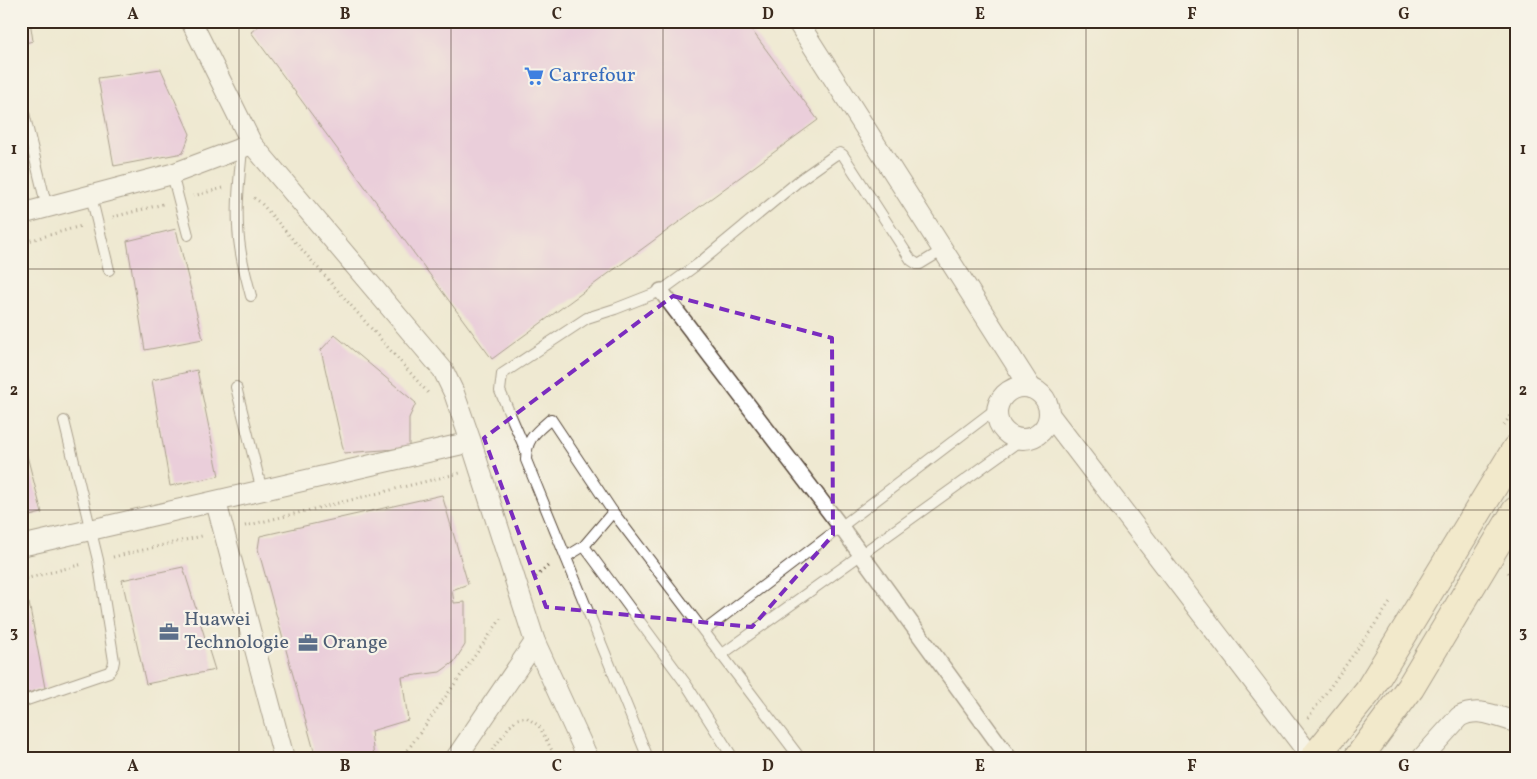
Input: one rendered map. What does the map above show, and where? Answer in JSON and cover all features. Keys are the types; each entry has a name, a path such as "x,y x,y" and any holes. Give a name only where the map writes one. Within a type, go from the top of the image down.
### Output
{"main road":[{"path":"1313,758 1369,690 1516,448"},
{"path":"1358,758 1410,688 1516,511"}],"street":[{"path":"192,21 247,146 442,370 454,393 480,468 535,642 588,758"},
{"path":"796,21 1030,388"},
{"path":"21,214 172,174 247,146"},
{"path":"661,291 841,527 1009,758"},
{"path":"1022,387 1030,388 1044,398 1048,405 1049,414 1046,425 1041,432 1022,439 1014,437 1003,429 999,421 998,408 1003,396 1009,390 1022,387"},
{"path":"1049,414 1313,758"},
{"path":"21,546 471,442"},
{"path":"216,502 284,758"},
{"path":"456,758 535,642"},
{"path":"1422,758 1459,716 1467,712 1478,711 1516,722"}],"lane":[{"path":"21,101 47,208"},
{"path":"247,146 239,190 239,245 251,296"},
{"path":"526,451 500,391 502,374 586,318 661,291 698,264 801,179 835,154 840,153 911,260 916,264 920,264 943,250"},
{"path":"172,174 188,235"},
{"path":"91,196 109,270"},
{"path":"236,387 262,491"},
{"path":"704,631 998,408"},
{"path":"648,758 526,460 526,451 533,435 551,419 613,512 800,758"},
{"path":"21,702 109,672 114,661 92,530 64,421"},
{"path":"722,655 1022,439"},
{"path":"566,557 584,546 613,512"},
{"path":"584,546 686,684 734,758"}],"path":[{"path":"21,243 227,187 239,190 260,202 431,396"},
{"path":"21,580 480,468"},
{"path":"402,758 519,593 550,564 566,557"},
{"path":"487,758 508,728 517,719 526,718 539,726 556,758"}],"highlighted area":[{"path":"673,296 832,338 833,535 752,627 546,607 484,438"}],"building":[{"path":"21,21 30,21 33,41 21,44"},
{"path":"265,21 745,21 818,120 492,359 251,32"},
{"path":"161,69 190,134 183,153 114,166 98,78"},
{"path":"176,229 203,339 145,350 127,241"},
{"path":"335,335 416,403 409,418 409,448 344,453 321,350"},
{"path":"197,370 219,476 170,486 152,380"},
{"path":"21,433 42,513 21,518"},
{"path":"442,495 468,584 452,590 454,603 465,602 465,645 454,662 440,672 402,677 408,720 371,731 374,758 316,758 258,549 260,536"},
{"path":"183,567 215,670 146,684 122,580"},
{"path":"29,603 45,688 21,695 21,605"},
{"path":"504,752 514,758 500,758"},
{"path":"212,753 213,758 194,758 194,757"}],"place":[{"name":"Carrefour","path":"534,76"},
{"name":"Huawei Technologie","path":"169,632"},
{"name":"Orange","path":"308,643"}]}
